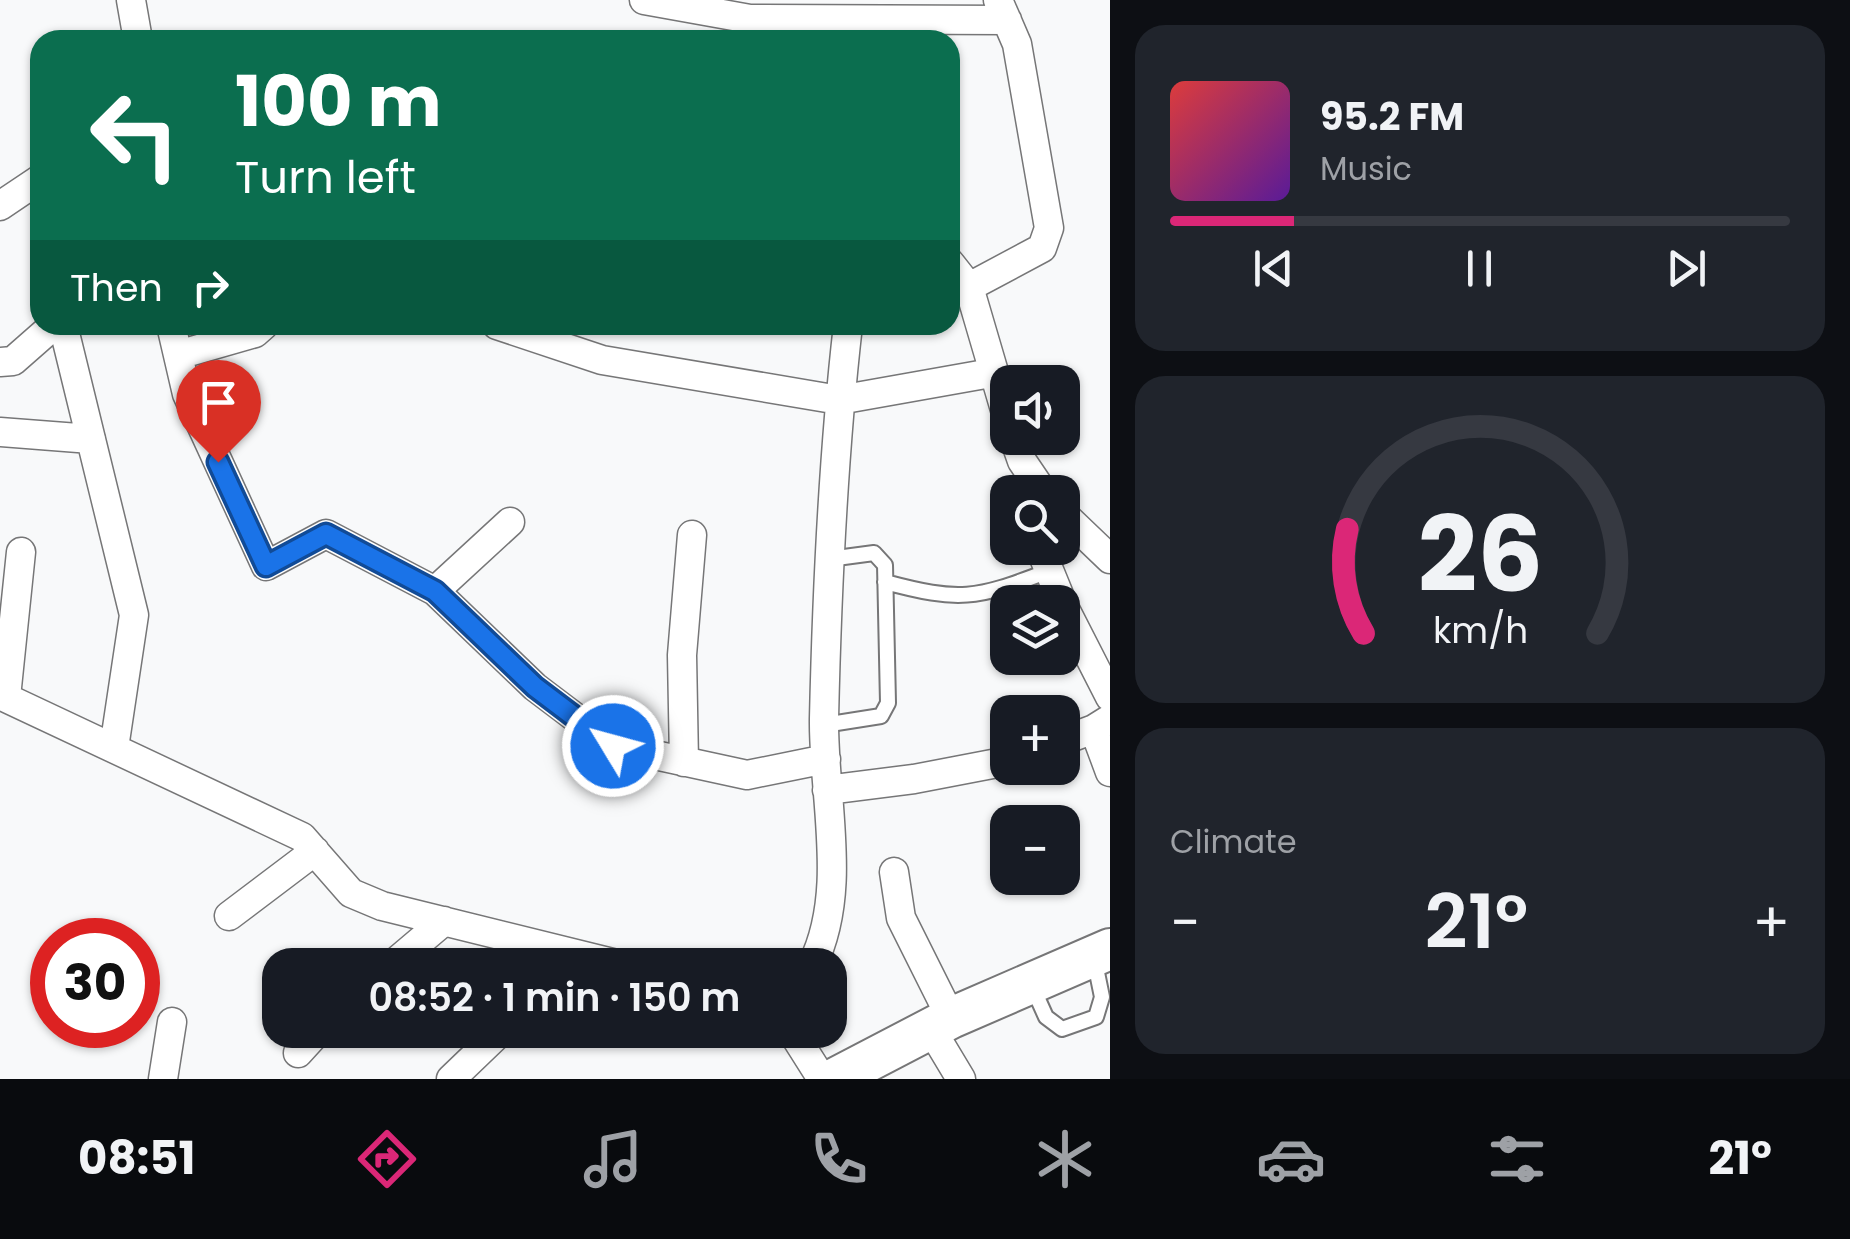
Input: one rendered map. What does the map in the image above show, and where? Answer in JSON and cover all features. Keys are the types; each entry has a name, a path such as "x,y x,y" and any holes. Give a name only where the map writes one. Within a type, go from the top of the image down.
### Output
{"main road":[{"path":"834,1079 941,1024 1102,953"}],"street":[{"path":"130,0 136,30"},
{"path":"644,0 750,20 1002,10 1017,44 1049,228 1042,248 1028,259 969,287"},
{"path":"0,206 30,186"},
{"path":"960,276 969,287 990,366"},
{"path":"0,362 13,361 43,335"},
{"path":"65,335 134,615 114,748"},
{"path":"173,335 187,394 266,566 326,534 435,591 535,687 613,746 747,775 826,759"},
{"path":"178,355 248,335"},
{"path":"526,335 602,360 839,400 990,373"},
{"path":"820,948 828,933 831,866 824,725 828,559 847,335"},
{"path":"0,432 91,440"},
{"path":"435,591 510,522"},
{"path":"1080,531 1110,559"},
{"path":"684,762 682,655 692,535"},
{"path":"21,552 3,696 302,837 352,893 382,906 528,948"},
{"path":"1080,638 1110,697"},
{"path":"1102,724 1110,772"},
{"path":"827,790 914,780 990,765"},
{"path":"229,916 315,851"},
{"path":"894,872 901,918 960,1079"},
{"path":"413,948 444,922"},
{"path":"163,1079 172,1022"},
{"path":"298,1053 303,1048"},
{"path":"452,1079 484,1048"},
{"path":"802,1048 822,1079"}],"lane":[{"path":"824,725 881,716 888,703 885,565 874,554 828,559"},
{"path":"885,582 934,595 984,596 1035,565"},
{"path":"1030,983 1046,1017 1062,1029 1096,1017 1102,997 1102,953"}],"route":[{"path":"218,462 266,566 326,534 435,591 535,687 613,746"}]}
